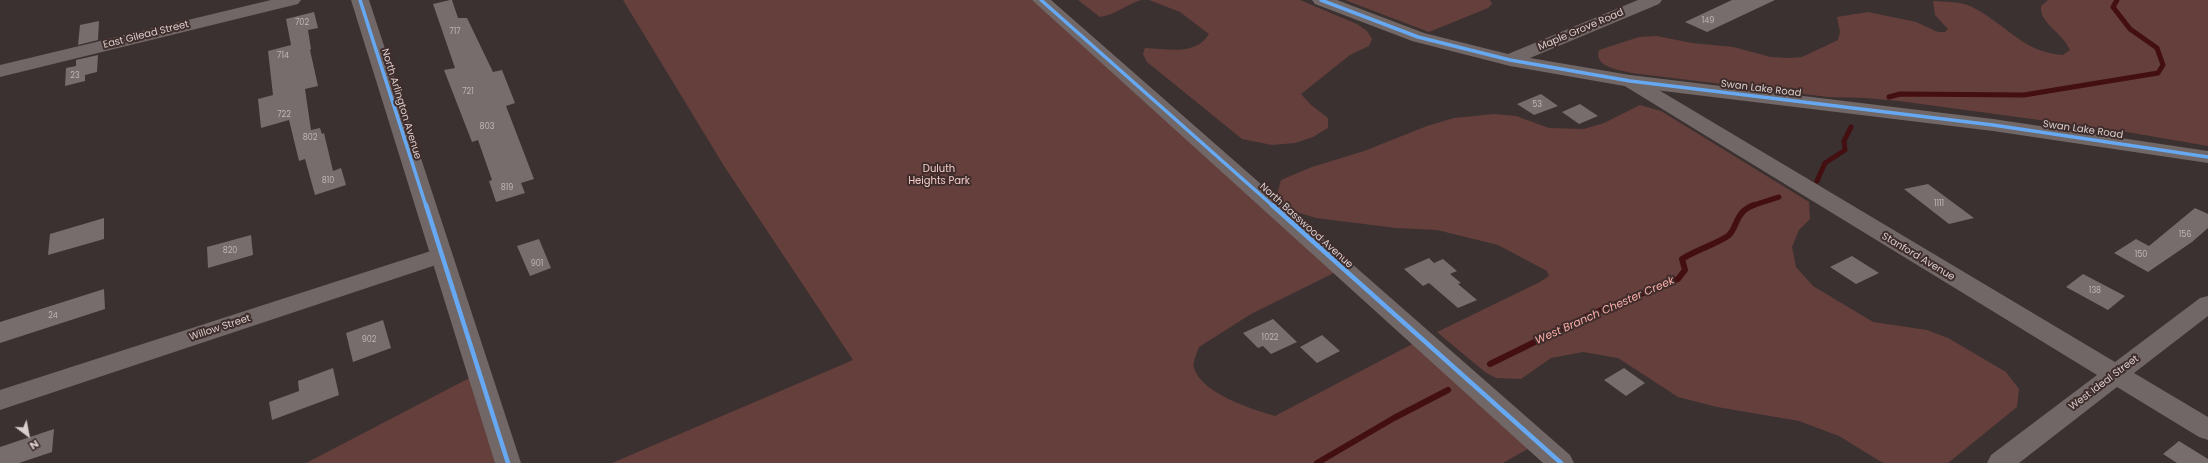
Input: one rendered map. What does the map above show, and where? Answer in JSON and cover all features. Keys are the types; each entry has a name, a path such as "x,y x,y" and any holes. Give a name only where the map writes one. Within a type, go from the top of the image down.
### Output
{"street":[{"name":"East Gilead Street","path":"0,71 292,0"},
{"name":"North Arlington Avenue","path":"360,0 440,256 508,463"},
{"name":"North Basswood Avenue","path":"1041,0 1561,463"},
{"name":"Swan Lake Road","path":"1321,0 1418,37 1449,46 1510,60 1630,82 1993,125 2208,157"},
{"name":"Maple Grove Road","path":"1510,60 1643,1"},
{"name":"Stanford Avenue","path":"1630,82 2114,375 2208,430"},
{"name":"Willow Street","path":"0,400 440,256"},
{"name":"West Ideal Street","path":"2000,463 2208,304"}],"green space":[{"name":"Duluth Heights Park","path":"623,0 1041,0 1342,269 1251,314 1199,347 1195,358 1194,368 1199,377 1207,385 1217,393 1241,405 1275,416 1422,339 1538,443 1503,463 612,463 853,360 724,166"},
{"path":"1078,0 1141,0 1112,14 1100,17"},
{"path":"1149,0 1300,0 1357,24 1367,31 1372,39 1369,46 1350,55 1301,94 1311,105 1328,118 1328,128 1313,137 1295,143 1272,145 1242,139 1147,62 1143,54 1145,48 1180,50 1196,46 1209,34 1180,12"},
{"path":"1345,0 1490,0 1492,4 1488,8 1429,32"},
{"path":"2048,0 2208,0 2208,146 2121,131 1899,101 1828,97 1632,73 1609,67 1600,60 1598,56 1599,50 1639,37 1657,36 1692,43 1733,47 1771,57 1802,57 1838,40 1840,32 1837,17 1868,12 1916,22 1938,32 1945,32 1948,29 1935,15 1933,1 1953,2 1972,7 2036,49 2063,55 2070,50 2067,44 2047,23 2041,12 2041,6"},
{"path":"1640,105 1661,111 1809,202 1810,219 1799,230 1792,247 1796,267 1813,286 1873,322 1927,330 1948,338 2006,372 2019,389 2017,407 1948,463 1883,463 1839,436 1799,421 1717,407 1678,397 1618,358 1583,352 1551,358 1521,379 1496,378 1485,372 1437,332 1540,282 1549,276 1547,271 1498,245 1437,230 1396,228 1316,218 1290,210 1276,198 1281,180 1312,167 1364,151 1427,126 1454,118 1494,114 1516,116 1549,128 1584,129 1604,123"},
{"path":"479,373 502,463 306,463"}],"building":[{"path":"452,0 458,18 467,18 493,72 502,70 515,103 506,106 534,179 521,183 525,193 496,202 489,181 492,180 478,140 472,142 444,70 455,68 433,4"},
{"path":"1732,0 1775,0 1707,32 1685,22"},
{"path":"314,12 318,28 308,30 310,50 318,86 305,89 311,130 320,128 322,134 324,133 333,171 341,168 346,185 315,195 305,159 299,161 289,120 261,128 258,99 273,95 268,51 291,45 286,19"},
{"path":"99,21 98,40 78,45 80,25"},
{"path":"98,55 97,72 85,75 85,81 65,86 66,68 76,66 76,60"},
{"path":"1541,94 1558,106 1534,115 1517,104"},
{"path":"1580,104 1598,116 1579,124 1562,112"},
{"path":"1928,184 1974,218 1949,224 1904,189"},
{"path":"2195,208 2208,214 2208,228 2192,242 2148,272 2114,253 2136,239 2149,246"},
{"path":"104,218 104,239 48,255 50,234"},
{"path":"251,235 253,255 208,268 207,247"},
{"path":"539,239 551,268 530,276 517,246"},
{"path":"1852,256 1879,273 1856,284 1830,267"},
{"path":"1429,258 1434,263 1443,259 1457,271 1450,274 1461,283 1458,284 1477,300 1458,308 1429,283 1423,286 1404,269"},
{"path":"2083,274 2125,296 2108,310 2066,287"},
{"path":"104,289 105,309 0,343 0,322"},
{"path":"1273,319 1297,342 1271,354 1263,346 1258,348 1243,333"},
{"path":"383,320 391,348 353,362 346,333"},
{"path":"1322,335 1340,351 1317,363 1300,347"},
{"path":"333,368 339,395 272,420 269,402 299,391 298,381"},
{"path":"1624,368 1645,383 1626,396 1604,380"},
{"path":"54,429 52,452 19,463 0,463 0,447"},
{"path":"2179,441 2208,459 2208,463 2177,463 2163,454"}],"waterway":[{"name":"West Branch Chester Creek","path":"1889,97 1900,94 2024,95 2158,73 2163,65 2157,48 2130,29 2113,7 2117,0"},
{"name":"West Branch Chester Creek","path":"1817,181 1825,163 1845,150 1844,141 1851,127"},
{"name":"West Branch Chester Creek","path":"1754,205 1779,197"},
{"name":"West Branch Chester Creek","path":"1490,364 1594,313 1678,279 1685,270 1682,259 1728,236 1743,212 1754,205"},
{"name":"West Branch Chester Creek","path":"1317,463 1394,418 1448,390"}],"cycle path":[{"path":"360,0 508,463"},
{"path":"1041,0 1561,463"},
{"path":"1321,0 1418,37 1510,60 1630,81 1993,125 2208,157"}]}
